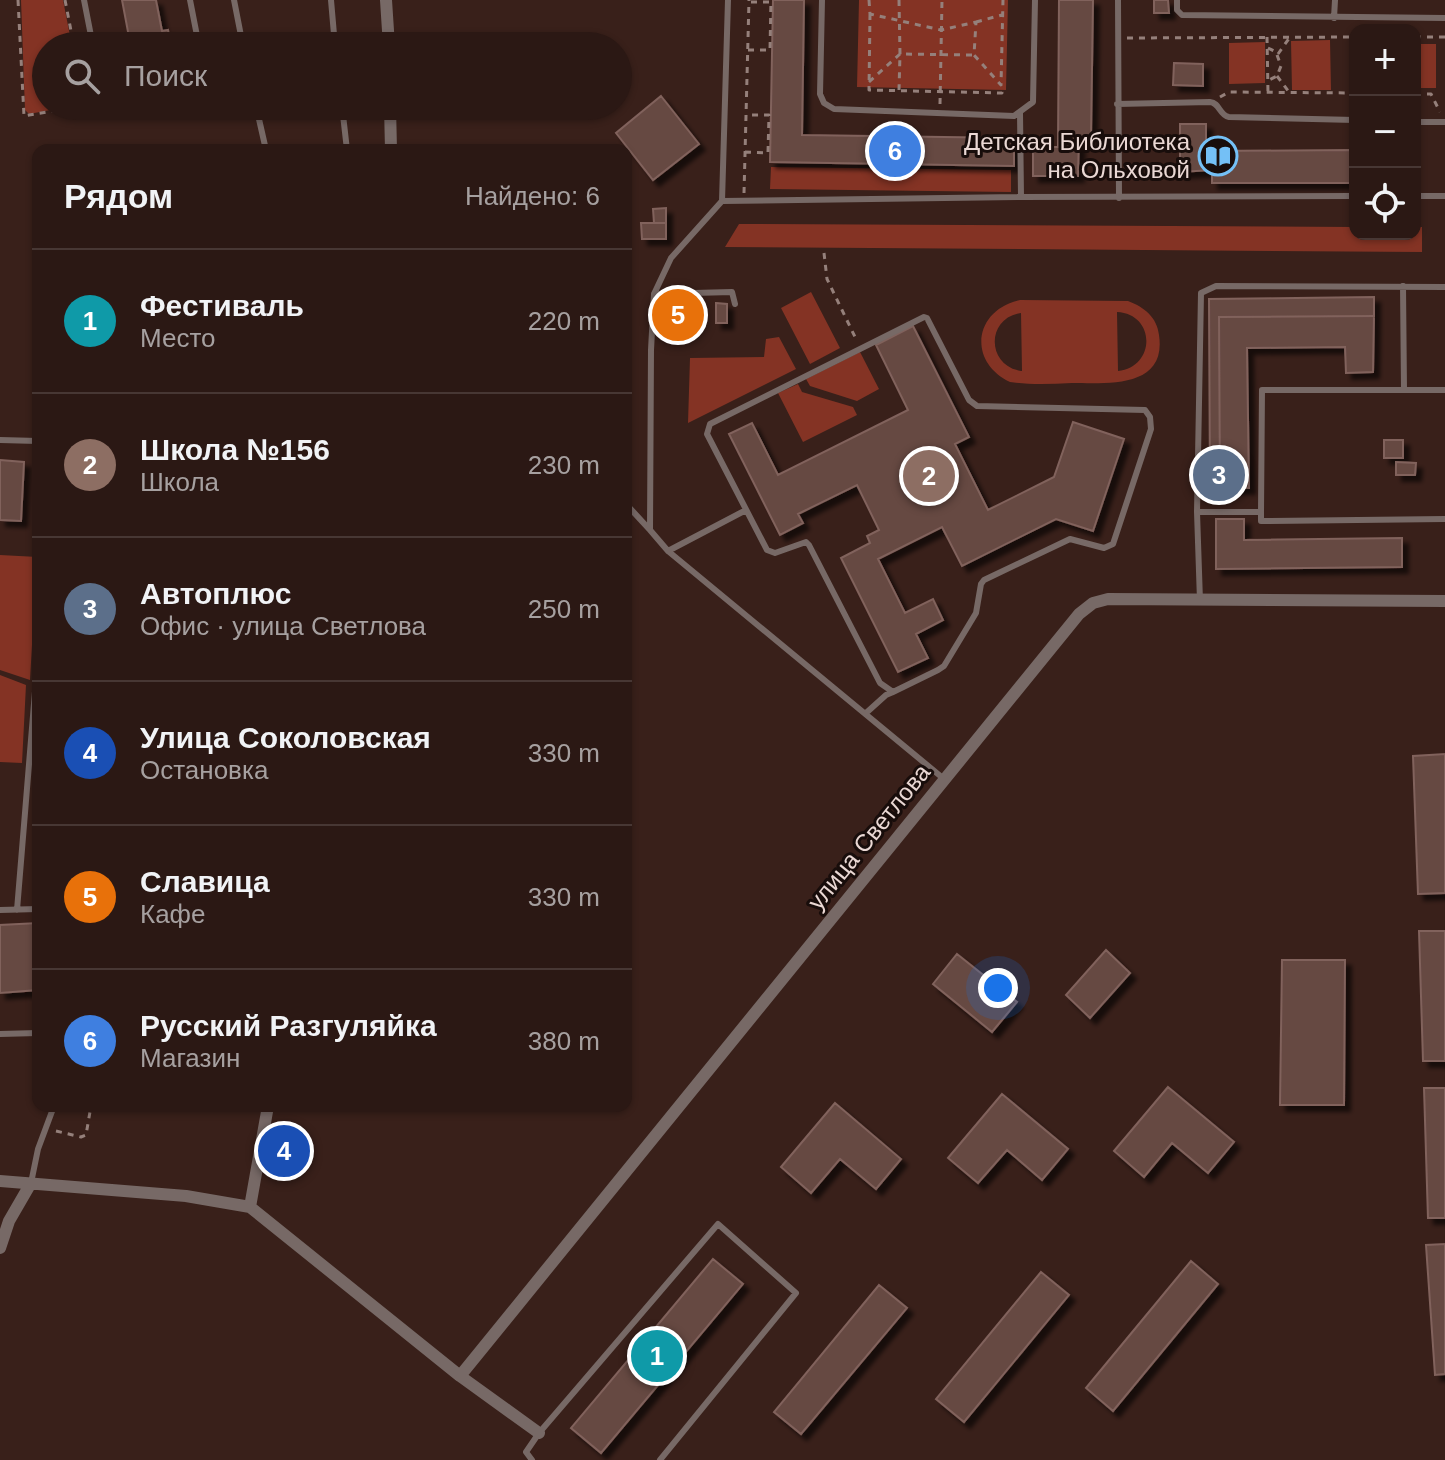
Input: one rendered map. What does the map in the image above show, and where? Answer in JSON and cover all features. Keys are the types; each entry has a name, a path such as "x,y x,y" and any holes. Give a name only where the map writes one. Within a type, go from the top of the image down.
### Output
{"street":[{"path":"386,0 388,32"},
{"path":"390,120 391,144"},
{"name":"улица Светлова","path":"460,1376 1079,614 1093,603 1108,599 1445,601"},
{"path":"250,1207 267,1112"},
{"path":"0,1181 186,1196 250,1207 460,1376 539,1433"},
{"path":"0,1248 9,1221 31,1183"}],"lane":[{"path":"84,0 90,32"},
{"path":"190,0 196,32"},
{"path":"234,0 240,32"},
{"path":"331,0 334,32"},
{"path":"650,530 654,294 671,258 722,201 728,0"},
{"path":"822,0 820,94 824,103 834,109 1014,116 1033,102 1035,0"},
{"path":"1118,0 1119,198"},
{"path":"1177,0 1177,10 1182,15 1445,18"},
{"path":"1334,18 1335,0"},
{"path":"1117,104 1214,103 1223,115 1229,117 1349,120"},
{"path":"1020,113 1021,197"},
{"path":"259,120 265,144"},
{"path":"344,120 346,144"},
{"path":"1421,122 1445,122"},
{"path":"722,201 1349,196"},
{"path":"1421,196 1445,196"},
{"path":"1200,601 1197,512 1201,293 1216,286 1445,287"},
{"path":"1403,286 1404,390"},
{"path":"654,294 732,292 735,304"},
{"path":"866,713 886,695 893,692 944,666 976,613 984,580 1070,539 1104,548 1113,544 1151,429 1150,417 1145,410 972,404 924,317 710,424 707,429 746,510 771,553 799,542 809,545 880,683 893,692"},
{"path":"1445,390 1262,390 1261,521 1445,519"},
{"path":"0,440 32,441"},
{"path":"632,510 668,551 944,779"},
{"path":"668,551 746,510"},
{"path":"1197,512 1261,512"},
{"path":"17,910 32,728"},
{"path":"0,910 32,909"},
{"path":"0,1034 32,1033"},
{"path":"31,1183 38,1149 52,1112"},
{"path":"532,1460 526,1452 539,1433 718,1224 796,1293 660,1460"}],"path":[{"path":"18,0 24,116 32,115"},
{"path":"65,0 71,32"},
{"path":"869,0 869,90 1002,93 1003,0"},
{"path":"899,0 899,90"},
{"path":"939,113 942,0"},
{"path":"744,201 749,1 771,1 770,50 748,50"},
{"path":"870,14 941,30 1002,15"},
{"path":"976,22 974,55 1001,85"},
{"path":"1267,37 1268,93"},
{"path":"1278,54 1290,37"},
{"path":"1117,38 1349,37"},
{"path":"1421,37 1445,37"},
{"path":"1268,48 1278,54 1281,66 1277,76 1268,81"},
{"path":"869,82 900,54 974,55"},
{"path":"1277,76 1290,93"},
{"path":"1214,103 1229,92 1349,93"},
{"path":"1421,94 1431,94 1445,122"},
{"path":"745,152 768,153 769,115 746,115"},
{"path":"824,253 827,279 860,347"},
{"path":"46,1128 81,1137 86,1135 90,1112"}],"shaded area":[{"path":"21,0 63,0 69,32 32,32 32,113 25,110"},
{"path":"859,0 1008,0 1006,90 857,87"},
{"path":"1330,40 1331,90 1292,90 1291,41"},
{"path":"1265,42 1265,83 1229,84 1229,43"},
{"path":"1421,44 1436,44 1436,88 1421,88"},
{"path":"771,167 1011,170 1011,192 770,189"},
{"path":"739,224 1349,227 1349,240 1421,240 1422,227 1422,252 725,247"},
{"path":"811,292 840,348 810,364 781,308"},
{"path":"1020,300 1128,301 1139,306 1156,323 1159,353 1154,365 1144,374 1117,382 1010,382 996,373 982,349 985,325 993,314","holes":["1117,312 1130,315 1139,322 1146,341 1145,351 1139,360 1118,371","1021,313 1022,371 1001,360 995,342 1001,323"]},
{"path":"779,337 796,369 688,423 690,358 764,357 766,339"},
{"path":"860,352 879,389 857,401 810,386 806,379"},
{"path":"798,384 802,392 853,407 857,415 803,442 778,393"},
{"path":"0,555 32,557 30,680 0,670"},
{"path":"0,675 26,685 22,763 0,762"}],"building":[{"path":"122,0 156,0 162,31 168,32 128,32"},
{"path":"773,0 804,0 802,135 1014,138 1014,166 770,162"},
{"path":"1059,0 1093,0 1091,136 1079,136 1078,176 1033,176 1033,147 1058,147"},
{"path":"1154,0 1168,0 1169,13 1154,13"},
{"path":"1174,63 1203,64 1203,86 1173,85"},
{"path":"661,96 699,144 653,180 632,153 632,144 625,144 616,133"},
{"path":"1180,124 1206,124 1206,151 1349,150 1349,183 1212,183 1212,170 1180,172"},
{"path":"666,208 666,223 654,223 653,209"},
{"path":"641,223 666,223 666,239 642,239"},
{"path":"1374,297 1374,316 1219,317 1220,488 1210,488 1209,299"},
{"path":"716,303 727,304 727,323 716,323"},
{"path":"1374,316 1373,372 1346,373 1345,347 1247,348 1249,488 1220,488 1219,317"},
{"path":"913,326 969,437 955,444 988,510 1054,477 1073,422 1124,439 1093,531 1056,519 962,566 942,527 878,559 905,613 933,599 943,620 916,634 928,658 898,672 841,558 870,543 867,536 879,530 857,485 798,514 803,523 780,535 729,434 752,423 778,475 908,410 876,345"},
{"path":"1384,440 1403,440 1403,458 1384,458"},
{"path":"0,460 24,462 21,521 0,520"},
{"path":"1396,462 1416,463 1415,475 1396,475"},
{"path":"1216,519 1244,519 1244,540 1402,538 1402,567 1216,569"},
{"path":"1445,754 1445,893 1418,894 1413,756"},
{"path":"32,923 32,990 0,993 0,925"},
{"path":"1419,931 1445,931 1445,1061 1423,1061"},
{"path":"1106,950 1130,973 1090,1018 1066,995"},
{"path":"957,954 1017,1002 992,1032 933,984"},
{"path":"1282,960 1345,960 1344,1105 1280,1105"},
{"path":"1168,1087 1234,1142 1208,1173 1172,1143 1144,1177 1114,1151"},
{"path":"1424,1088 1445,1088 1445,1218 1428,1218"},
{"path":"1002,1094 1068,1149 1042,1180 1007,1150 978,1183 948,1158"},
{"path":"835,1103 901,1159 876,1189 840,1159 811,1193 781,1167"},
{"path":"1445,1244 1445,1374 1435,1375 1426,1245"},
{"path":"713,1259 743,1284 601,1453 571,1428"},
{"path":"1191,1261 1218,1284 1113,1411 1086,1388"},
{"path":"1041,1272 1069,1295 964,1422 936,1399"},
{"path":"879,1285 907,1308 801,1434 774,1412"}],"place":[{"name":"Русский Разгуляйка","path":"895,151"},
{"name":"Детская Библиотека на Ольховой","path":"1218,156"},
{"name":"Славица","path":"678,315"},
{"name":"Автоплюс","path":"1219,475"},
{"name":"Школа №156","path":"929,476"},
{"name":"Улица Соколовская","path":"284,1151"},
{"name":"Фестиваль","path":"657,1356"}]}
